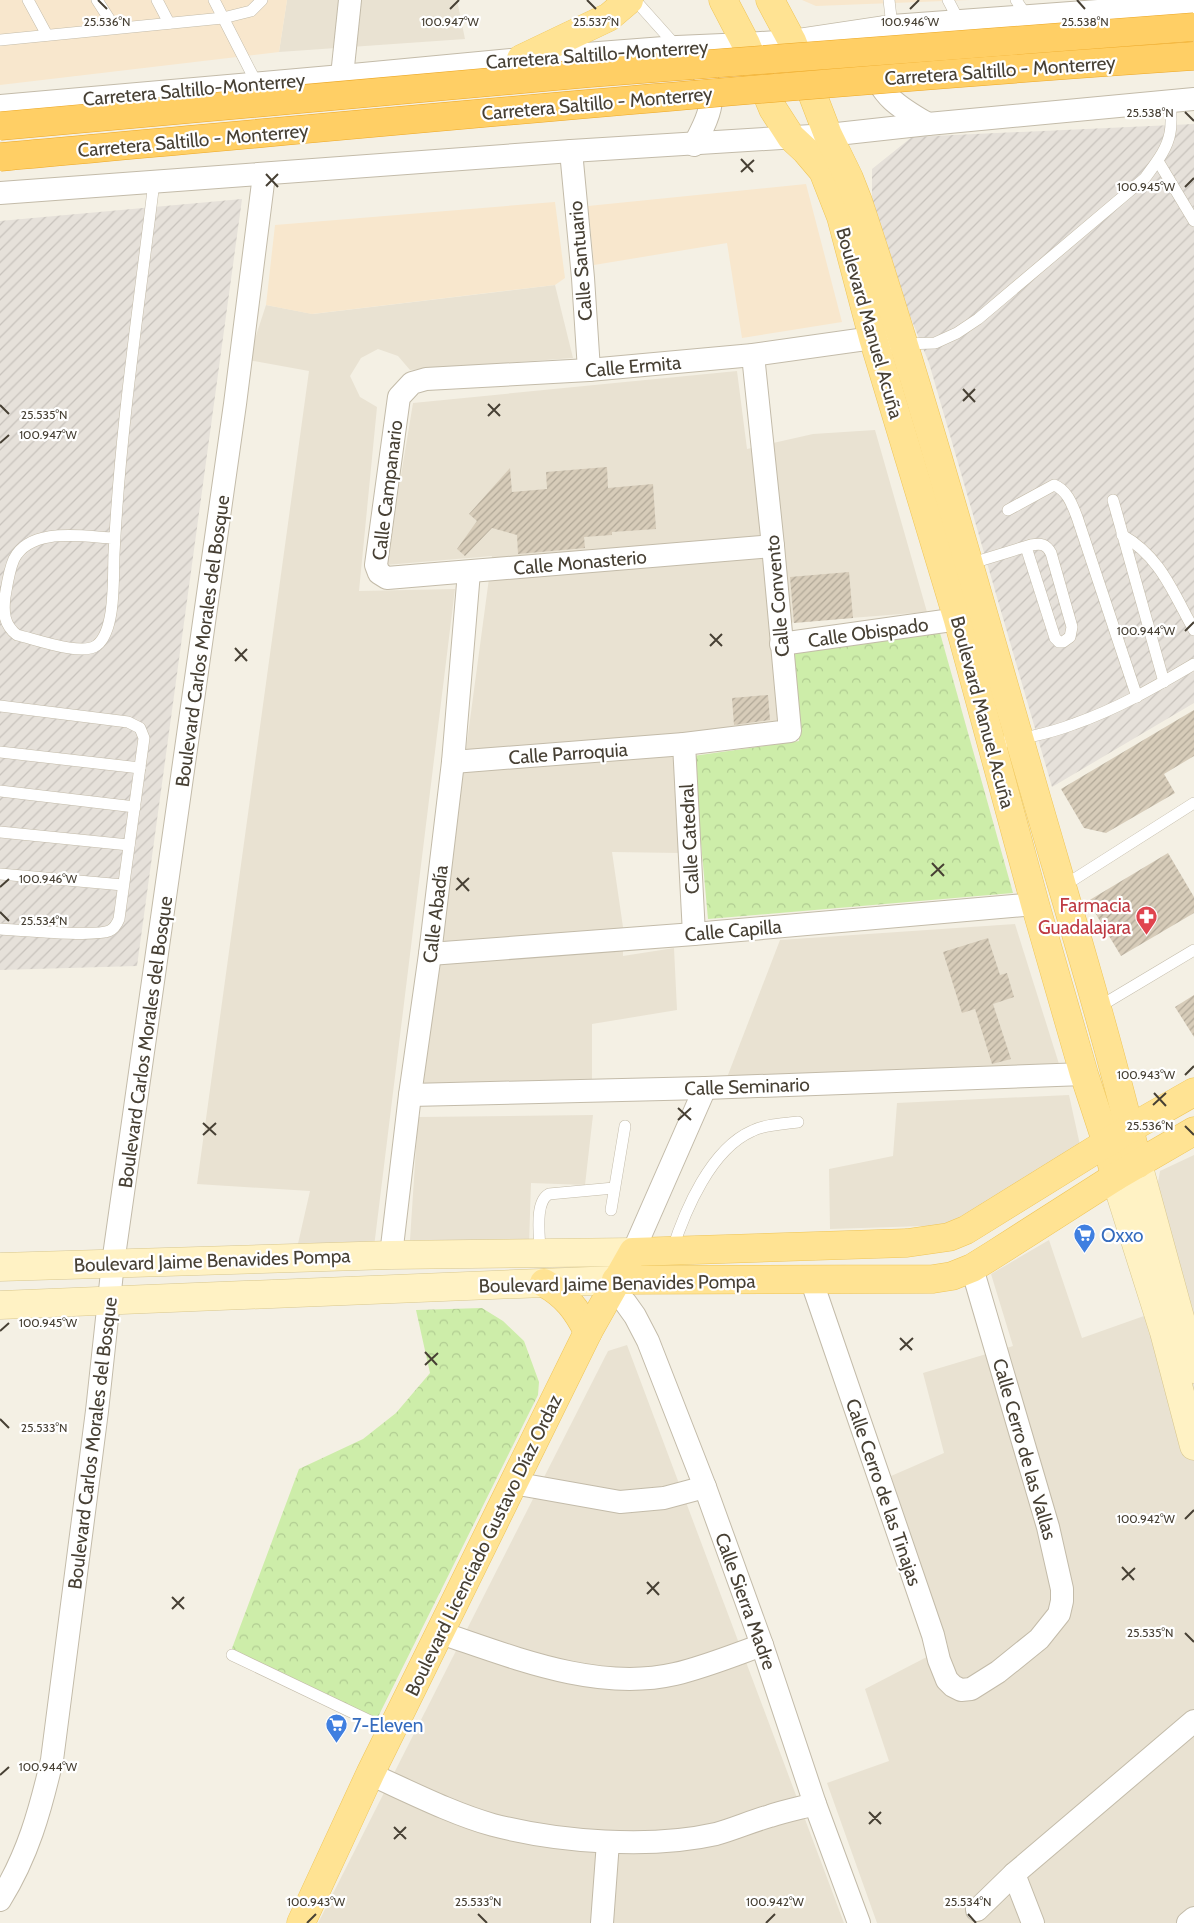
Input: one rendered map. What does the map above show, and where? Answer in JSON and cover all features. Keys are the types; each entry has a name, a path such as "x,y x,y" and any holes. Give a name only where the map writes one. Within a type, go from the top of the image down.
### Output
{"highway":[{"name":"Carretera Saltillo - Monterrey","path":"0,126 590,72 1194,27"},
{"name":"Carretera Saltillo - Monterrey","path":"0,157 544,107 1194,56"}],"main road":[{"path":"521,59 609,17 629,0"},
{"name":"Boulevard Manuel Acuña","path":"723,0 746,44 773,109 791,137 806,150 822,171 832,192 841,217 873,338 956,568 984,615 1130,1129 1126,1170"},
{"name":"Boulevard Manuel Acuña","path":"770,0 792,41 828,135 858,201 904,344 956,568 958,620 1034,904 1084,1074 1107,1144 1126,1170"},
{"name":"Boulevard Jaime Benavides Pompa","path":"633,1252 907,1243 949,1236 966,1230 1194,1092"},
{"name":"Boulevard Jaime Benavides Pompa","path":"614,1285 811,1279 932,1279 952,1276 972,1268 1126,1170 1194,1131"},
{"name":"Boulevard Licenciado Gustavo Díaz Ordaz","path":"301,1923 370,1774 441,1633 513,1483 588,1332 633,1252"},
{"path":"544,1284 557,1290 569,1301 588,1332"}],"street":[{"path":"342,76 350,0"},
{"name":"Carretera Saltillo-Monterrey","path":"0,106 521,59 677,47 792,41 892,26 959,21 1021,8 1150,3 1194,4"},
{"path":"892,26 879,43 873,60 874,73 881,88 890,99 903,110 928,124"},
{"path":"677,47 692,59 704,74 709,85 712,101 710,112 694,145"},
{"path":"0,193 828,135 1194,99"},
{"name":"Calle Santuario","path":"571,152 583,278 589,370"},
{"name":"Boulevard Carlos Morales del Bosque","path":"0,1900 15,1875 26,1851 40,1810 52,1760 82,1530 113,1263 155,978 235,404 264,175"},
{"name":"Calle Ermita","path":"399,397 412,383 426,379 589,370 754,355 873,338 904,344"},
{"name":"Calle Convento","path":"684,744 790,731 754,355"},
{"name":"Calle Campanario","path":"387,578 379,573 376,564 399,397"},
{"name":"Calle Monasterio","path":"387,578 773,546"},
{"name":"Calle Abadía","path":"391,1255 410,1095 430,954 452,762 469,572"},
{"name":"Calle Obispado","path":"781,644 984,615"},
{"name":"Calle Parroquia","path":"452,762 684,744"},
{"name":"Calle Catedral","path":"684,744 694,934"},
{"name":"Calle Capilla","path":"430,954 694,934 1034,904"},
{"name":"Calle Seminario","path":"410,1095 705,1088 1084,1074"},
{"path":"633,1252 705,1088"},
{"name":"Boulevard Manuel Acuña","path":"1126,1170 1194,1369"},
{"name":"Boulevard Manuel Acuña","path":"1126,1170 1141,1257 1164,1332 1194,1446"},
{"name":"Boulevard Jaime Benavides Pompa","path":"0,1267 391,1255 633,1252"},
{"name":"Calle Cerro de las Vallas","path":"971,1689 998,1672 1039,1639 1059,1614 1062,1589 1046,1519 972,1268"},
{"name":"Calle Cerro de las Tinajas","path":"811,1279 930,1625 943,1670 947,1680 954,1686 961,1690 971,1689"},
{"name":"Boulevard Jaime Benavides Pompa","path":"0,1305 544,1284 614,1285"},
{"name":"Calle Sierra Madre","path":"614,1285 635,1316 648,1341 705,1487 762,1645 815,1804 859,1923"},
{"path":"513,1483 620,1502 664,1498 705,1487"},
{"path":"441,1633 553,1669 618,1679 651,1678 674,1674 762,1645"},
{"path":"977,1910 1014,1874 1194,1721"},
{"path":"370,1774 434,1803 492,1825 539,1834 608,1842 678,1840 716,1834 772,1815 815,1804"},
{"path":"602,1923 608,1842"},
{"path":"1014,1874 1033,1923"},
{"path":"1188,1923 1194,1918"}],"lane":[{"path":"28,0 47,35"},
{"path":"97,0 115,28"},
{"path":"156,0 169,23"},
{"path":"214,0 257,84"},
{"path":"0,40 223,18 251,11 262,0"},
{"path":"635,0 677,47"},
{"path":"889,0 892,26"},
{"path":"948,0 959,21"},
{"path":"904,344 935,343 957,333 978,319 1145,178 1158,161 1171,131 1170,101"},
{"path":"1158,161 1194,220"},
{"path":"115,538 53,536 27,544 15,558 6,591 4,612 10,630 17,635 76,650 87,650 96,647 107,630 112,608 115,538 127,406 154,182"},
{"path":"1008,510 1054,485 1066,494 1077,517 1137,697"},
{"path":"1113,500 1164,682"},
{"path":"1122,535 1142,548 1159,567 1194,630"},
{"path":"956,568 1026,547 1044,544 1051,552 1072,627 1070,637 1063,642 1059,642 1055,638 1026,547"},
{"path":"992,744 1073,725 1137,697 1194,664"},
{"path":"0,706 135,725 140,728 144,738 117,924 109,931 87,933 0,929"},
{"path":"0,752 140,768"},
{"path":"0,791 135,807"},
{"path":"1062,886 1193,806"},
{"path":"0,832 129,845"},
{"path":"0,874 123,885"},
{"path":"1096,1008 1194,950"},
{"path":"672,1251 685,1214 705,1178 731,1145 742,1136 754,1130 766,1126 798,1122"},
{"path":"611,1210 625,1126"},
{"path":"540,1253 540,1209 545,1196 549,1194 614,1188"},
{"path":"232,1655 391,1732"}],"shaded area":[{"path":"0,0 287,0 279,52 0,85"},
{"path":"287,0 457,0 465,39 279,52"},
{"path":"802,0 970,0 816,6"},
{"path":"1194,124 1194,703 1052,787 929,363 872,222 872,169 912,137"},
{"path":"806,184 842,322 742,338 727,243 594,265 588,206"},
{"path":"242,199 137,966 0,970 0,221"},
{"path":"555,202 565,278 555,285 312,314 266,305 275,225"},
{"path":"555,285 573,358 410,370 398,356 378,349 361,358 350,376 360,397 377,407 359,591 455,589 374,1247 297,1248 310,1191 197,1184 309,371 248,360 266,305 313,314"},
{"path":"737,371 747,449 813,434 875,430 927,612 774,624 784,723 672,735 680,853 612,852 623,927 623,956 674,948 677,1010 592,1024 592,1082 420,1092 492,556 386,565 413,403"},
{"path":"1015,924 1059,1064 726,1080 780,940"},
{"path":"1069,1095 1080,1145 956,1225 830,1229 829,1169 893,1156 897,1103"},
{"path":"593,1115 585,1185 531,1183 529,1244 410,1240 418,1117"},
{"path":"1194,1155 1194,1923 877,1923 827,1783 889,1761 865,1689 948,1646 891,1476 944,1453 923,1373 1013,1346 991,1274 1049,1240 1082,1338 1189,1300 1157,1188 1160,1171"},
{"path":"627,1345 844,1923 318,1923 608,1351"}],"green space":[{"path":"940,633 1013,893 708,919 693,756 799,741 791,650"},
{"path":"482,1308 503,1321 524,1341 539,1382 538,1395 377,1719 231,1651 299,1469 363,1439 396,1413 430,1373 416,1310"}],"building":[{"path":"607,467 608,488 653,484 656,529 612,532 612,535 584,537 585,548 518,554 517,535 492,528 465,556 457,549 477,521 469,514 510,468 512,492 547,489 546,472"},
{"path":"849,572 853,618 794,623 790,577"},
{"path":"768,695 770,720 734,725 732,698"},
{"path":"1194,710 1194,756 1164,774 1175,793 1106,833 1084,828 1061,789"},
{"path":"1168,853 1194,897 1194,913 1121,956 1088,901"},
{"path":"988,938 1000,975 1007,973 1014,997 993,1004 1011,1059 992,1064 975,1009 962,1013 943,952"},
{"path":"1194,995 1194,1037 1175,1007"}],"place":[{"name":"Farmacia Guadalajara","path":"1147,935"},
{"name":"Oxxo","path":"1085,1254"},
{"name":"7-Eleven","path":"336,1744"}]}
